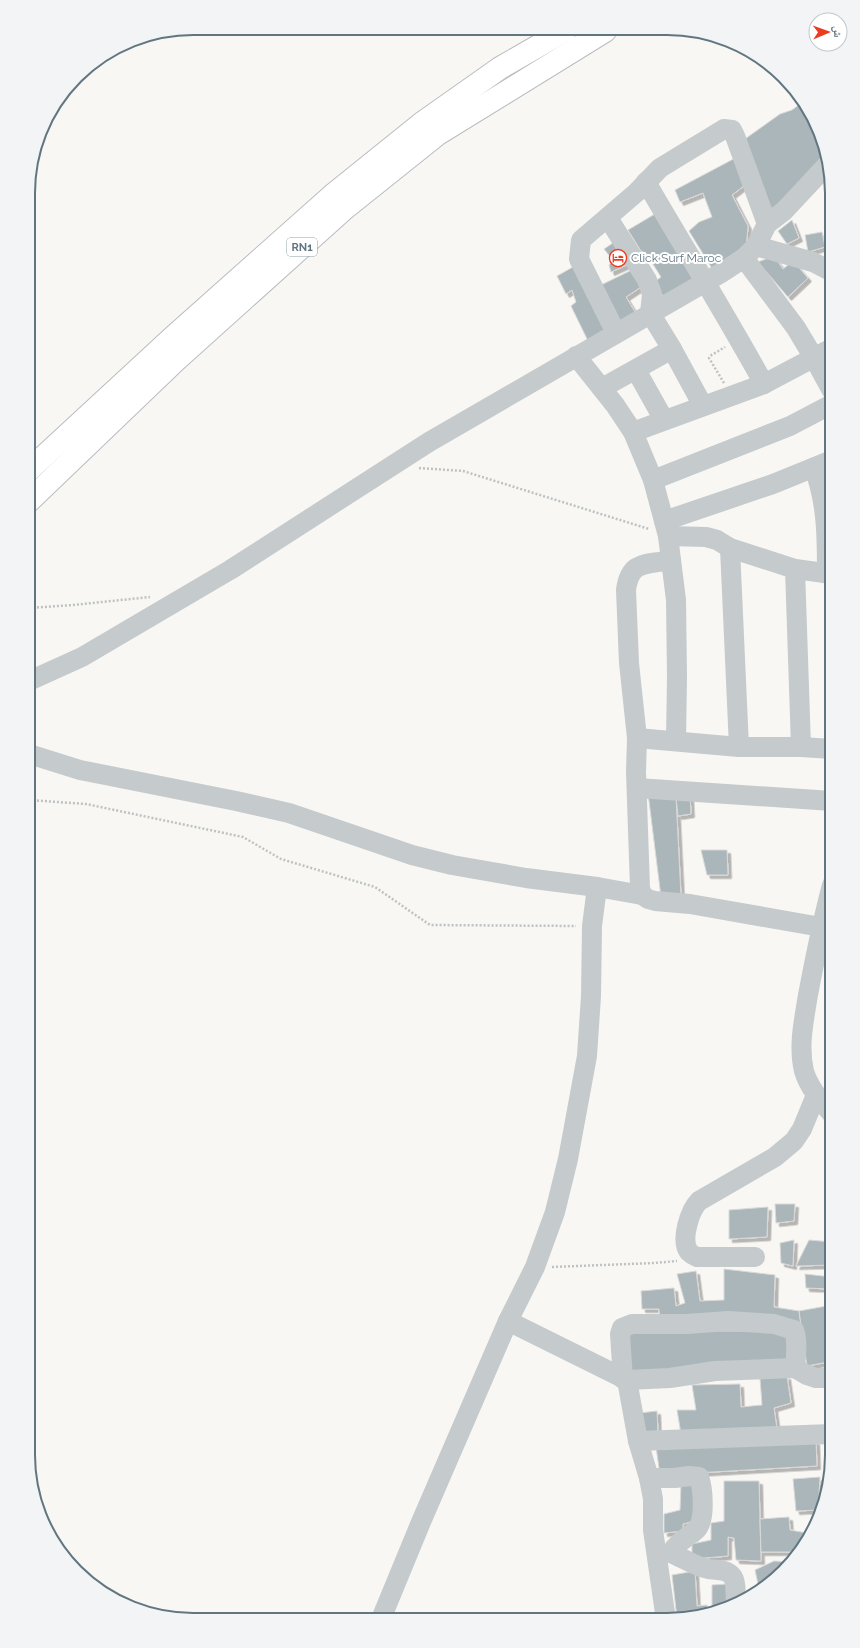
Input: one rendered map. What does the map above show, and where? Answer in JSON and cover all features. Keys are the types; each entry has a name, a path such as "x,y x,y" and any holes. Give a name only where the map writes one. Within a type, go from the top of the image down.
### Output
{"highway":[{"name":"RN1","path":"35,464 173,337 335,193 429,118 500,68 557,35"},
{"name":"RN1","path":"35,495 175,361 343,210 438,134 599,35"}],"street":[{"path":"616,333 579,260 581,240 637,192 660,168 724,129 732,130 767,224"},
{"path":"35,678 82,657 224,574 429,442 704,283 750,252 767,224 784,211 823,169"},
{"path":"646,182 704,283 740,339 764,384"},
{"path":"608,218 647,280 652,294 650,313 703,406"},
{"path":"750,252 814,262 825,268"},
{"path":"750,252 825,378"},
{"path":"602,388 672,350"},
{"path":"633,432 764,384 825,352"},
{"path":"576,356 615,405 633,432 653,480 666,528 672,560 676,600 676,741"},
{"path":"636,370 664,420"},
{"path":"653,480 790,426 825,408"},
{"path":"666,528 738,497 825,463"},
{"path":"814,468 819,482 825,513"},
{"path":"666,528 717,540 730,548 795,569 825,573"},
{"path":"730,548 739,746"},
{"path":"642,895 639,869 637,738 629,663 626,590 628,579 632,570 644,565 672,560"},
{"path":"795,569 801,747"},
{"path":"637,738 739,746 825,749"},
{"path":"35,756 80,770 236,800 290,814 370,842 439,862 526,878 597,887 642,895 655,901 690,904 821,927"},
{"path":"637,788 825,801"},
{"path":"383,1613 508,1321 535,1267 556,1212 568,1159 587,1056 592,989 592,926 597,887"},
{"path":"825,912 802,1037 802,1058 805,1072 816,1095 825,1106"},
{"path":"755,1257 697,1257 689,1252 686,1240 688,1224 693,1206 698,1201 775,1157 794,1141 802,1129 816,1095"},
{"path":"508,1321 625,1380 670,1378 715,1371 795,1368 807,1375 816,1378 825,1378"},
{"path":"666,1613 663,1554 653,1530 653,1499 649,1478 638,1441 625,1380 620,1334 622,1328 632,1324 687,1324 728,1321 784,1326 794,1330 796,1336 797,1350 795,1368"},
{"path":"638,1441 825,1434"},
{"path":"649,1478 674,1478 689,1476 699,1477 701,1481 702,1518 700,1525 663,1554"},
{"path":"663,1554 708,1569 725,1571 732,1576 734,1580 735,1598"}],"path":[{"path":"731,395 709,358 740,339"},
{"path":"392,466 463,471 666,528"},
{"path":"35,608 155,596"},
{"path":"35,800 86,804 243,837 281,859 376,887 430,925 592,926"},
{"path":"535,1267 654,1263 697,1257"}],"building":[{"path":"798,105 804,114 817,142 822,161 787,202 770,209 745,139 780,114 792,110"},
{"path":"741,155 749,182 732,195 748,226 746,250 713,270 689,231 699,222 712,217 703,193 680,202 675,190"},
{"path":"660,211 698,277 665,298 653,283 661,277 646,253 641,251 628,230"},
{"path":"792,220 799,238 787,244 778,231"},
{"path":"822,232 825,247 808,252 805,235"},
{"path":"619,239 631,263 611,272 609,265 613,260 604,249"},
{"path":"774,256 783,269 793,261 808,278 788,297 758,262"},
{"path":"573,267 608,332 589,343 571,306 576,302 572,290 566,294 557,276"},
{"path":"636,268 647,283 626,297 635,312 616,324 601,285"},
{"path":"648,793 676,797 681,896 661,897"},
{"path":"690,796 691,814 678,816 676,797"},
{"path":"701,850 727,850 728,875 707,875"},
{"path":"775,1204 795,1204 794,1221 776,1223"},
{"path":"768,1207 767,1237 729,1239 729,1210"},
{"path":"794,1240 793,1266 781,1263 780,1243"},
{"path":"809,1240 825,1241 825,1265 796,1266"},
{"path":"724,1269 775,1275 774,1307 799,1311 801,1327 660,1321 659,1309 642,1309 641,1291 674,1288 676,1306 685,1303 677,1274 696,1271 700,1301 724,1300"},
{"path":"805,1274 825,1276 825,1289 806,1288"},
{"path":"825,1306 825,1363 807,1366 799,1311"},
{"path":"628,1331 790,1331 791,1363 629,1375"},
{"path":"787,1376 791,1403 774,1408 777,1429 681,1434 677,1410 696,1410 692,1385 740,1384 741,1407 762,1405 760,1378"},
{"path":"657,1411 658,1434 641,1435 640,1413"},
{"path":"816,1441 817,1466 660,1475 656,1447"},
{"path":"820,1477 819,1501 815,1510 796,1511 793,1479"},
{"path":"724,1481 759,1481 761,1561 736,1560 734,1538 728,1537 728,1556 692,1559 692,1544 711,1540 711,1523 724,1521"},
{"path":"681,1484 696,1484 698,1520 683,1524 683,1531 664,1533 664,1514 680,1510"},
{"path":"789,1517 790,1530 805,1533 791,1552 761,1552 760,1519"},
{"path":"774,1561 784,1562 758,1584 755,1570"},
{"path":"695,1571 697,1606 707,1605 707,1608 676,1613 672,1575"},
{"path":"727,1584 729,1600 712,1607 712,1585"}],"place":[{"name":"Click Surf Maroc","path":"618,258"}]}
